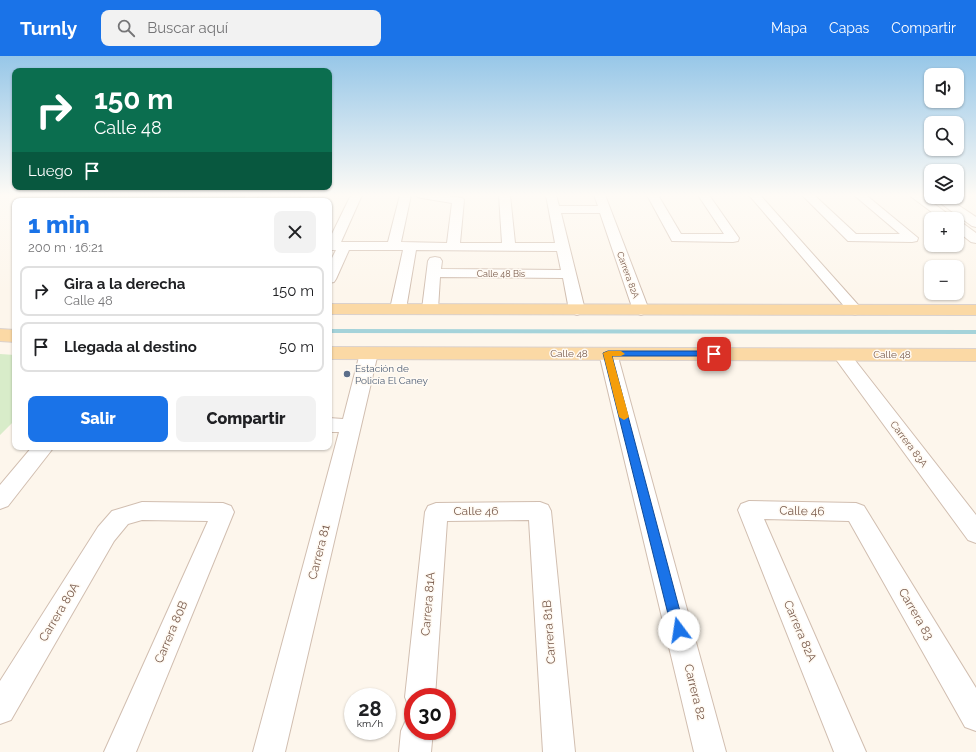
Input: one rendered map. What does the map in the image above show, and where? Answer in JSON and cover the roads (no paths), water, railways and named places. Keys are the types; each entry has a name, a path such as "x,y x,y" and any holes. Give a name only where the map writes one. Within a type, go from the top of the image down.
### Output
{"main road":[{"path":"332,309 976,310"},
{"path":"0,323 12,324"},
{"path":"0,335 12,336"},
{"name":"Calle 48","path":"332,353 976,355"}],"street":[{"path":"332,262 335,246 342,227"},
{"path":"393,246 398,227"},
{"path":"453,247 455,227"},
{"path":"508,227 509,247"},
{"path":"558,227 577,310"},
{"name":"Carrera 82A","path":"612,227 641,310"},
{"path":"671,227 677,238 734,238 727,227"},
{"path":"783,227 855,310"},
{"path":"842,227 853,238 912,238 900,227"},
{"path":"964,230 976,239"},
{"path":"335,246 563,247"},
{"path":"398,309 410,246"},
{"path":"430,310 437,247"},
{"name":"Calle 48 Bis","path":"434,273 569,274"},
{"name":"Carrera 81","path":"269,752 340,425 369,353"},
{"name":"Carrera 82","path":"608,353 710,752"},
{"name":"Carrera 83A","path":"841,354 976,533"},
{"path":"0,500 42,450"},
{"name":"Carrera 82A","path":"749,510 850,752"},
{"name":"Calle 46","path":"749,510 856,512"},
{"name":"Carrera 80B","path":"120,517 142,511 223,512 120,752"},
{"name":"Calle 46","path":"436,512 540,511"},
{"name":"Carrera 81B","path":"540,511 559,752"},
{"name":"Carrera 81A","path":"421,688 436,512"},
{"name":"Carrera 83","path":"856,512 976,716"},
{"name":"Carrera 80A","path":"0,709 106,534 120,517"},
{"path":"415,752 416,740"}],"waterway":[{"path":"332,331 976,332"}],"place":[{"name":"Estación de Policía El Caney","path":"347,374"}]}
